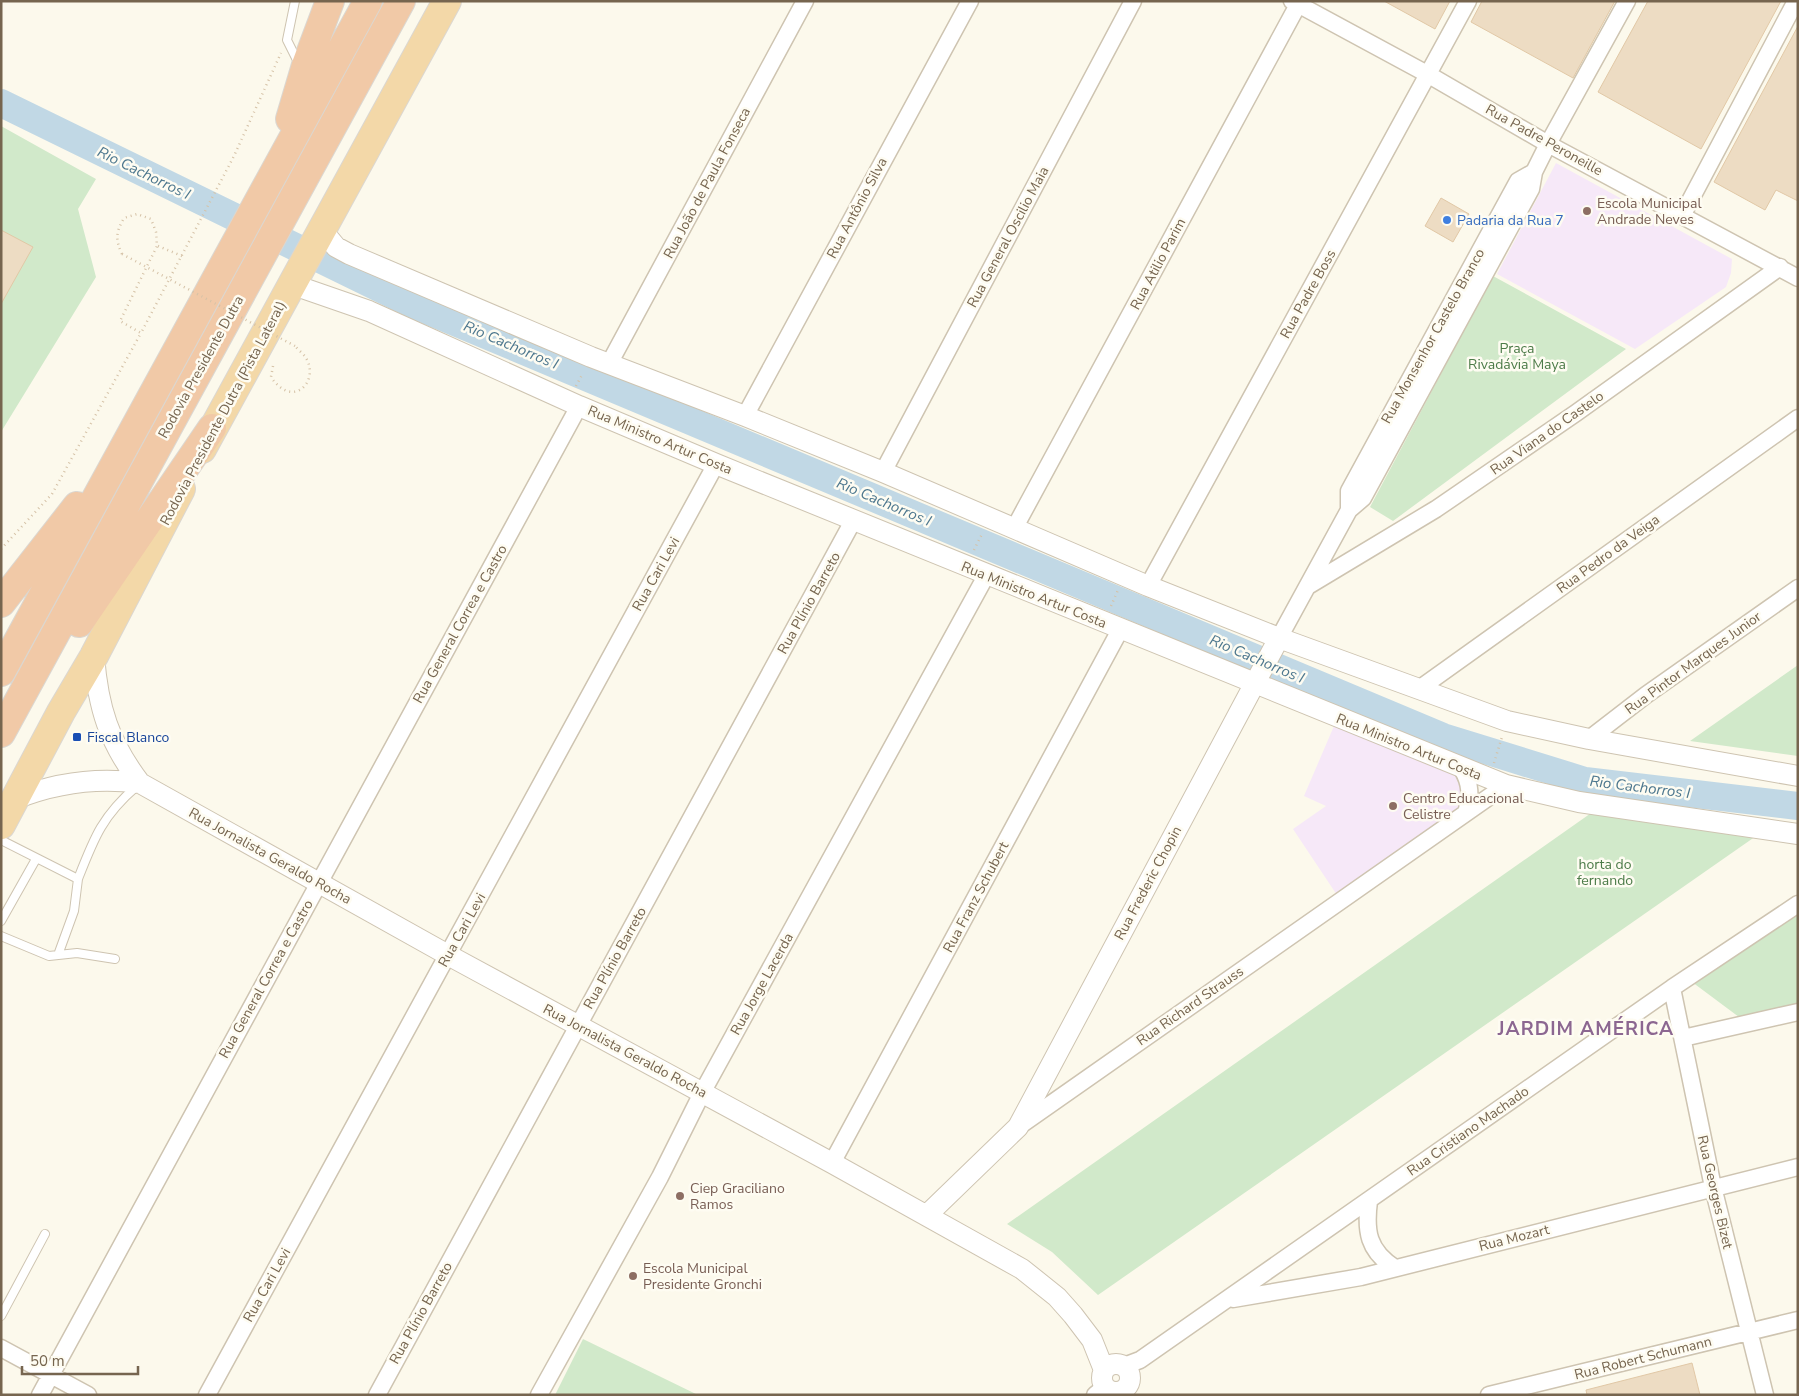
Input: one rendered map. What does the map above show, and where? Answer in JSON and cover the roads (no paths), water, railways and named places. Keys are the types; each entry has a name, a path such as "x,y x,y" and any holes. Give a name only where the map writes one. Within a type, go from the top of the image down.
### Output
{"highway":[{"path":"281,159 294,102 330,1"},
{"name":"Rodovia Presidente Dutra","path":"1,672 368,1"},
{"name":"Rodovia Presidente Dutra","path":"1,733 250,278 290,201 401,1"},
{"name":"Rodovia Presidente Dutra (Pista Lateral)","path":"1,825 94,656 212,428 447,1"},
{"path":"20,699 45,672 60,652 212,428"},
{"path":"1,603 122,451"}],"street":[{"name":"Rua João de Paula Fonseca","path":"609,364 804,1"},
{"name":"Rua Antônio Silva","path":"745,416 970,1"},
{"name":"Rua General Oscilio Maia","path":"884,472 1133,1"},
{"name":"Rua Padre Boss","path":"1148,586 1468,1"},
{"name":"Rua Monsenhor Castelo Branco","path":"1276,644 1349,510 1363,498 1531,189 1534,172 1548,144 1627,1"},
{"path":"1682,216 1796,1"},
{"name":"Rua Padre Peroneille","path":"1296,2 1548,144 1798,278"},
{"name":"Rua Atilio Parim","path":"1016,527 1296,2"},
{"path":"319,234 349,254 609,364 745,416 1016,527 1276,644 1419,689 1508,721 1589,739 1798,776"},
{"name":"Rua Viana do Castelo","path":"1306,588 1436,509 1576,413 1780,267"},
{"name":"Rua Ministro Artur Costa","path":"294,279 576,398 716,464 1120,630 1257,679 1506,786 1579,802 1798,834"},
{"name":"Rua General Correa e Castro","path":"40,1395 318,884 576,398"},
{"name":"Rua Pedro da Veiga","path":"1419,689 1798,418"},
{"name":"Rua Cari Levi","path":"207,1395 716,464"},
{"name":"Rua Plínio Barreto","path":"377,1395 853,521"},
{"name":"Rua Jorge Lacerda","path":"539,1395 660,1177 702,1093 987,574"},
{"name":"Rua Pintor Marques Junior","path":"1589,739 1646,695 1798,588"},
{"name":"Rua Franz Schubert","path":"832,1163 1120,630"},
{"name":"Rua Frederic Chopin","path":"1018,1127 1276,644"},
{"name":"Rua Jornalista Geraldo Rocha","path":"94,656 99,693 106,724 118,752 140,783"},
{"path":"1462,768 1471,790 1466,813"},
{"name":"Rua Jornalista Geraldo Rocha","path":"15,799 45,788 77,782 108,780 140,783 318,884 832,1163 1040,1282 1074,1315 1092,1340 1114,1383"},
{"name":"Rua Richard Strauss","path":"927,1216 1018,1127 1506,786"},
{"name":"Rua Cristiano Machado","path":"1114,1383 1228,1299 1672,988 1798,904"},
{"name":"Rua Georges Bizet","path":"1672,988 1713,1187 1765,1395"},
{"path":"1683,1038 1798,1012"},
{"name":"Rua Mozart","path":"1228,1299 1296,1289 1395,1268 1798,1167"},
{"path":"1369,1201 1367,1216 1372,1246 1380,1259 1395,1268"},
{"name":"Rua Robert Schumann","path":"1489,1395 1798,1320"},
{"path":"1,1348 88,1395"}],"lane":[{"path":"295,1 287,40 296,58"},
{"path":"58,955 74,911 78,879 100,826 122,798 140,783"},
{"path":"1,840 78,879"},
{"path":"1,921 36,859"},
{"path":"1,936 42,954 58,955 77,952 115,959"},
{"path":"1,1316 45,1234"}],"waterway":[{"name":"Rio Cachorros I","path":"1,103 412,304 1443,737 1585,781 1798,806"}],"place":[{"name":"Escola Municipal Andrade Neves","path":"1587,211"},
{"name":"Padaria da Rua 7","path":"1447,220"},
{"name":"Fiscal Blanco","path":"77,737"},
{"name":"Centro Educacional Celistre","path":"1393,806"},
{"name":"Ciep Graciliano Ramos","path":"680,1196"},
{"name":"Escola Municipal Presidente Gronchi","path":"633,1276"}],"district":[{"name":"JARDIM AMÉRICA","path":"1586,1029"}],"park label":[{"name":"Praça Rivadávia Maya","path":"1517,356"},
{"name":"horta do fernando","path":"1605,872"}]}
